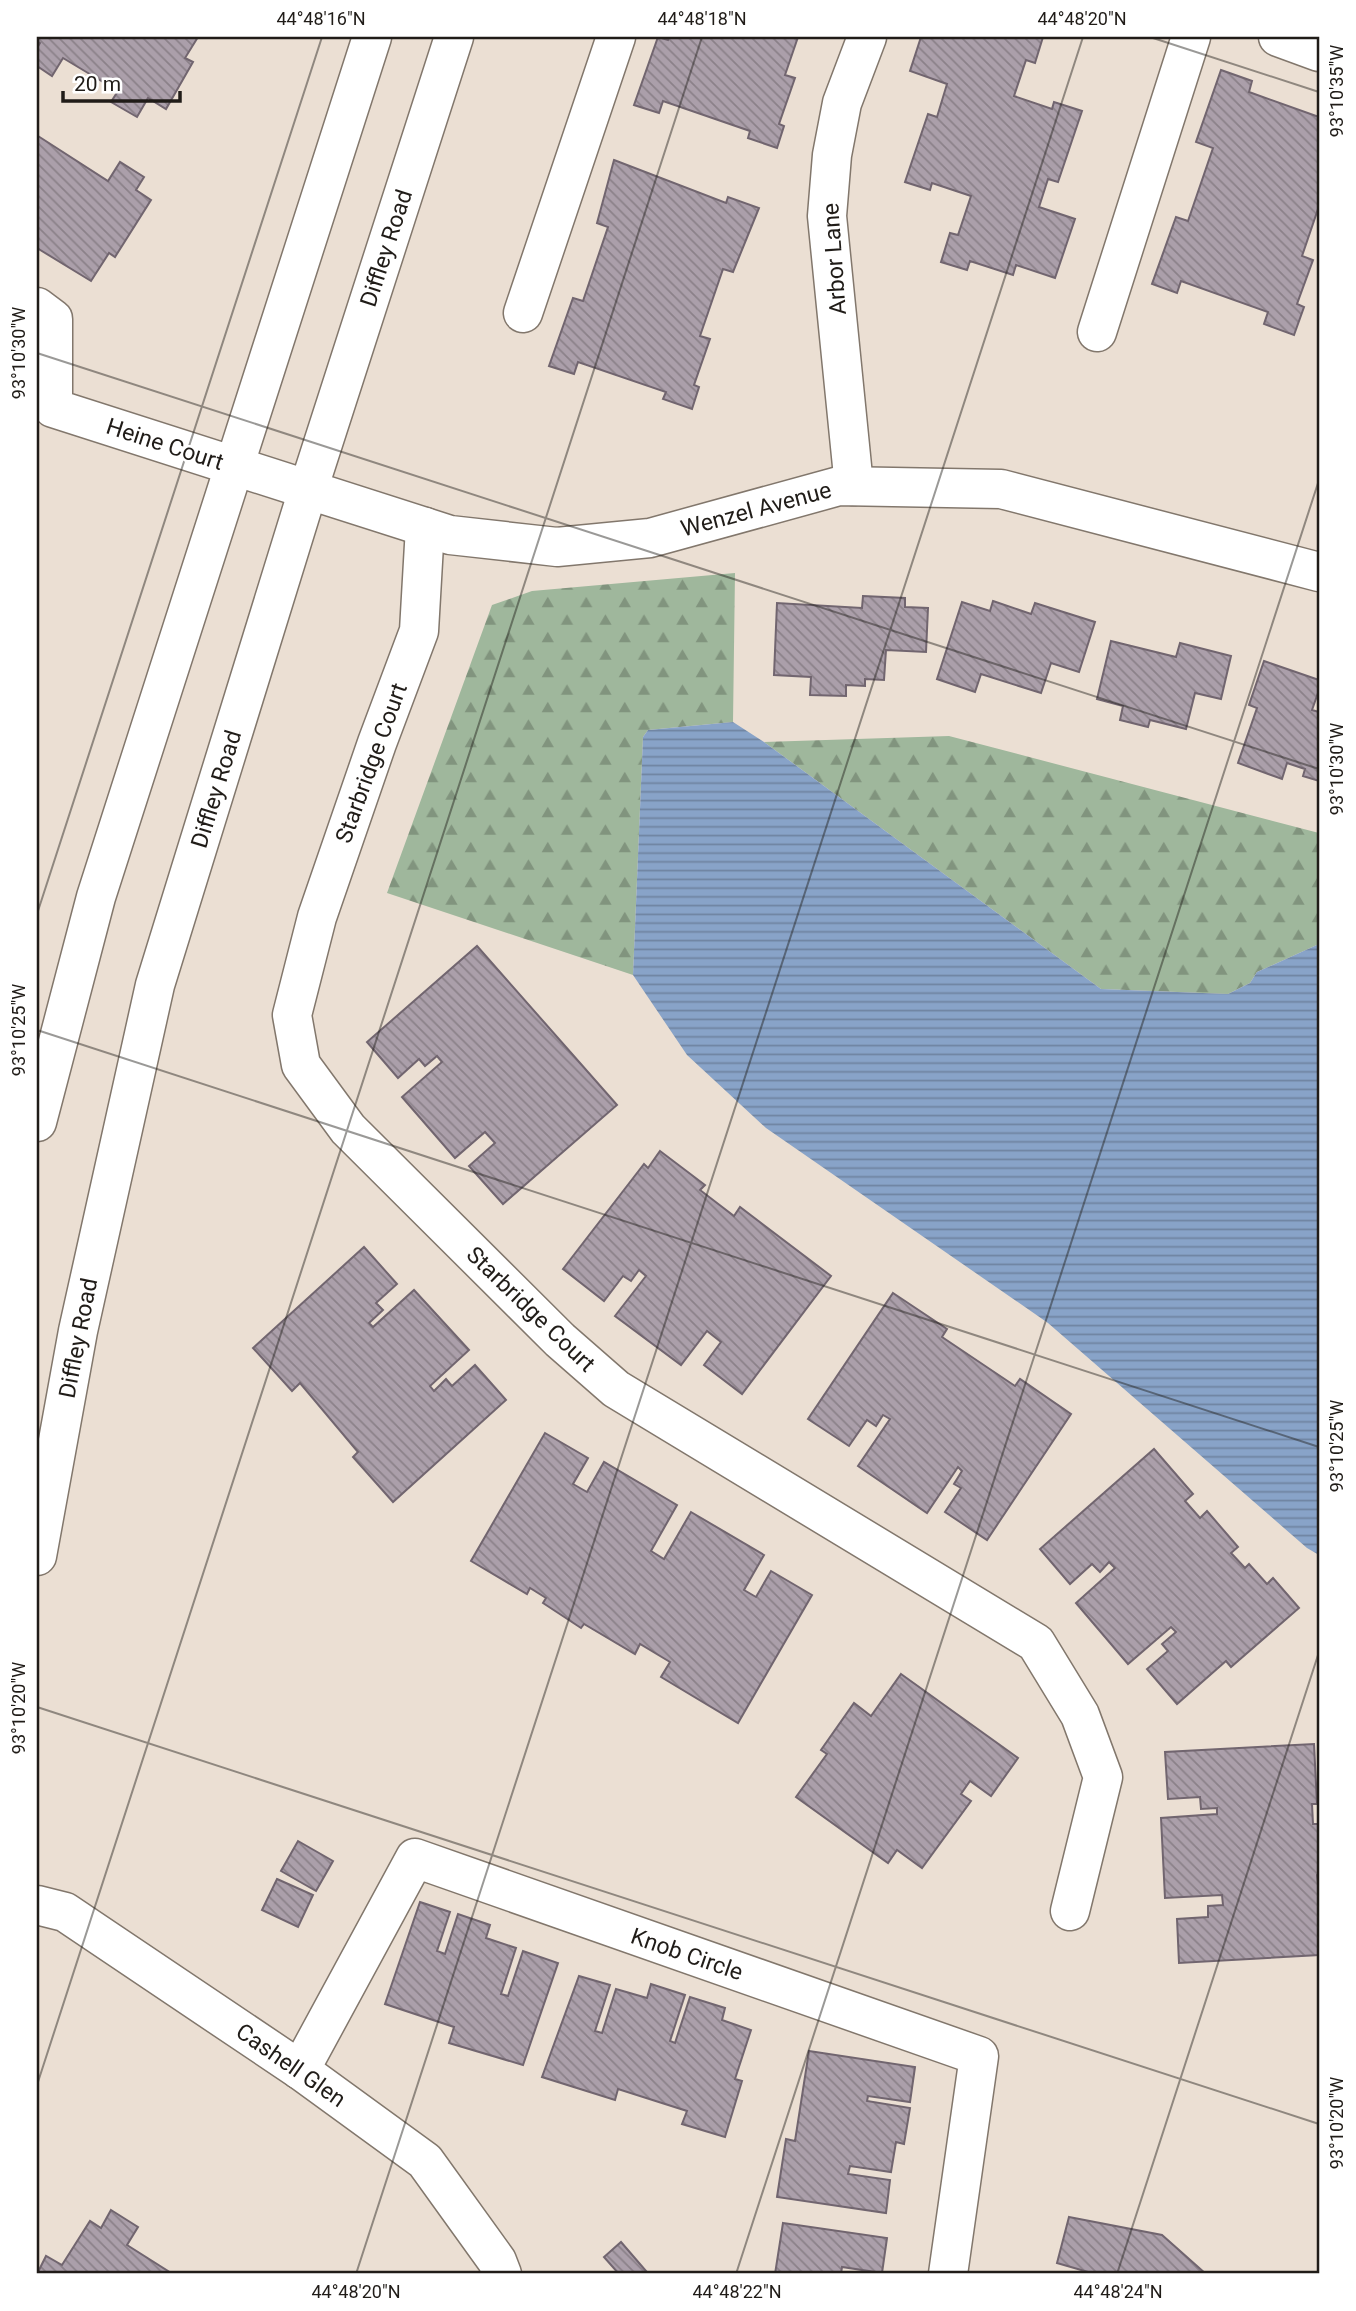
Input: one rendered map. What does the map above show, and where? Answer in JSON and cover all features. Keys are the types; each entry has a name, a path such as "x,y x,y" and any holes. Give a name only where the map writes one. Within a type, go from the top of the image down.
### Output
{"street":[{"path":"37,1122 96,897 372,37"},
{"name":"Diffley Road","path":"37,1556 78,1331 155,985 292,485 454,37"},
{"path":"523,313 616,37"},
{"name":"Arbor Lane","path":"854,486 827,216 832,155 842,103 867,37"},
{"path":"1097,332 1191,37"},
{"path":"1278,37 1319,52"},
{"name":"Heine Court","path":"37,307 53,319 53,408 292,485"},
{"name":"Wenzel Avenue","path":"292,485 450,535 557,547 650,538 839,486 1001,489 1319,572"},
{"name":"Starbridge Court","path":"425,527 419,631 317,917 292,1016 301,1066 348,1129 561,1340 616,1389 1036,1643 1080,1715 1103,1777 1070,1911"},
{"name":"Knob Circle","path":"300,2070 415,1858 979,2056 948,2274"},
{"name":"Cashell Glen","path":"37,1905 65,1912 300,2070 425,2161 498,2261 502,2274"}],"green space":[{"path":"735,573 733,722 648,730 643,737 633,975 387,893 492,605 532,591"},
{"path":"949,736 1319,833 1319,944 1257,972 1250,983 1228,994 1101,989 764,742"}],"water":[{"path":"733,722 1101,989 1228,994 1250,983 1257,972 1319,944 1319,1555 1307,1548 1048,1323 766,1128 687,1055 633,975 643,737 648,730"}],"building":[{"path":"37,37 198,37 185,58 193,62 166,109 148,98 137,117 111,102 118,91 63,58 52,76 37,66 37,48 40,43"},
{"path":"658,37 668,40 669,37 798,37 785,75 795,78 779,124 784,126 777,148 748,138 750,131 663,101 659,113 634,105"},
{"path":"921,37 1043,37 1035,63 1026,60 1014,96 1052,109 1054,102 1082,111 1058,182 1048,179 1039,207 1075,219 1055,278 1016,265 1013,275 970,261 967,270 941,262 950,233 958,235 971,196 932,183 930,190 905,182 928,114 937,117 947,84 910,71"},
{"path":"1221,70 1252,81 1249,92 1319,117 1319,206 1302,256 1313,260 1297,304 1304,307 1294,335 1264,324 1268,312 1181,281 1177,293 1152,284 1176,217 1188,221 1213,148 1196,142"},
{"path":"38,136 108,181 120,162 144,177 136,190 151,200 115,257 109,253 91,281 37,248"},
{"path":"614,160 726,203 728,197 759,208 733,272 723,269 700,336 710,339 694,385 699,387 692,409 663,399 666,392 578,362 574,374 549,366 573,298 583,301 608,227 597,223"},
{"path":"863,596 905,598 905,607 928,608 926,652 886,650 884,680 865,679 865,686 846,685 846,696 810,695 811,677 774,675 777,603 862,608"},
{"path":"993,601 1031,614 1035,603 1095,622 1079,672 1051,663 1041,693 981,674 975,692 937,679 962,602 990,611"},
{"path":"1111,641 1176,657 1180,643 1231,656 1221,699 1195,693 1186,729 1150,720 1148,727 1120,720 1123,706 1097,699"},
{"path":"1264,661 1319,680 1319,690 1312,710 1319,712 1319,781 1303,776 1305,769 1287,763 1282,779 1238,763 1257,708 1249,705"},
{"path":"477,946 617,1105 503,1204 469,1166 495,1143 485,1132 455,1158 402,1097 442,1062 437,1056 425,1066 419,1059 398,1078 367,1042"},
{"path":"660,1151 705,1185 700,1190 734,1216 740,1207 831,1276 742,1394 704,1365 721,1342 707,1331 681,1365 615,1316 646,1276 639,1270 631,1281 623,1276 604,1301 563,1269 644,1164 648,1168"},
{"path":"364,1247 397,1284 376,1303 383,1310 369,1323 373,1327 414,1290 469,1350 430,1386 434,1391 446,1379 452,1386 475,1365 506,1400 393,1502 353,1457 358,1452 300,1383 292,1391 253,1348"},
{"path":"893,1293 947,1329 942,1337 1015,1386 1020,1379 1071,1414 987,1540 945,1512 961,1488 954,1484 962,1471 958,1467 927,1513 858,1466 890,1419 883,1415 876,1426 867,1420 849,1446 808,1419"},
{"path":"545,1433 588,1458 573,1484 587,1492 604,1462 677,1505 651,1551 664,1559 691,1512 764,1555 744,1590 756,1597 771,1571 812,1595 738,1723 661,1677 670,1662 640,1644 635,1654 584,1624 581,1628 543,1603 546,1598 530,1588 527,1594 471,1561"},
{"path":"1154,1449 1193,1494 1185,1501 1200,1518 1207,1511 1238,1547 1231,1553 1245,1568 1249,1564 1267,1584 1273,1578 1299,1608 1231,1667 1226,1661 1177,1704 1147,1669 1168,1651 1162,1644 1176,1632 1171,1627 1128,1664 1076,1603 1115,1568 1109,1562 1100,1572 1092,1564 1070,1584 1040,1549"},
{"path":"901,1674 1018,1758 991,1796 970,1781 961,1794 971,1801 922,1868 897,1850 888,1863 796,1797 827,1754 821,1750 854,1703 871,1716"},
{"path":"1314,1744 1317,1804 1312,1804 1313,1824 1319,1824 1319,1955 1179,1963 1177,1919 1208,1917 1208,1906 1223,1905 1222,1895 1165,1898 1161,1818 1217,1814 1217,1808 1201,1809 1200,1797 1168,1799 1165,1752"},
{"path":"298,1841 333,1861 316,1891 281,1871"},
{"path":"277,1879 313,1895 298,1927 262,1910"},
{"path":"420,1902 450,1912 437,1951 445,1954 458,1914 490,1925 486,1938 516,1948 501,1994 508,1996 523,1951 558,1963 523,2065 449,2043 454,2027 385,2004"},
{"path":"579,1976 610,1985 595,2031 602,2033 616,1989 647,1998 651,1984 685,1995 670,2041 675,2043 690,1997 725,2008 722,2020 751,2030 735,2079 742,2081 725,2137 682,2124 687,2111 618,2089 615,2100 542,2077"},
{"path":"809,2051 915,2067 910,2102 868,2096 867,2101 910,2108 904,2144 896,2142 891,2172 850,2166 848,2174 890,2180 886,2213 777,2197 786,2139 795,2141"},
{"path":"111,2210 138,2227 127,2245 170,2274 37,2274 46,2256 62,2265 90,2221 101,2228"},
{"path":"1069,2217 1162,2235 1206,2274 1095,2274 1057,2263"},
{"path":"783,2223 887,2238 882,2273 842,2267 841,2274 775,2274"},
{"path":"621,2242 646,2271 643,2274 619,2274 604,2257"}]}
